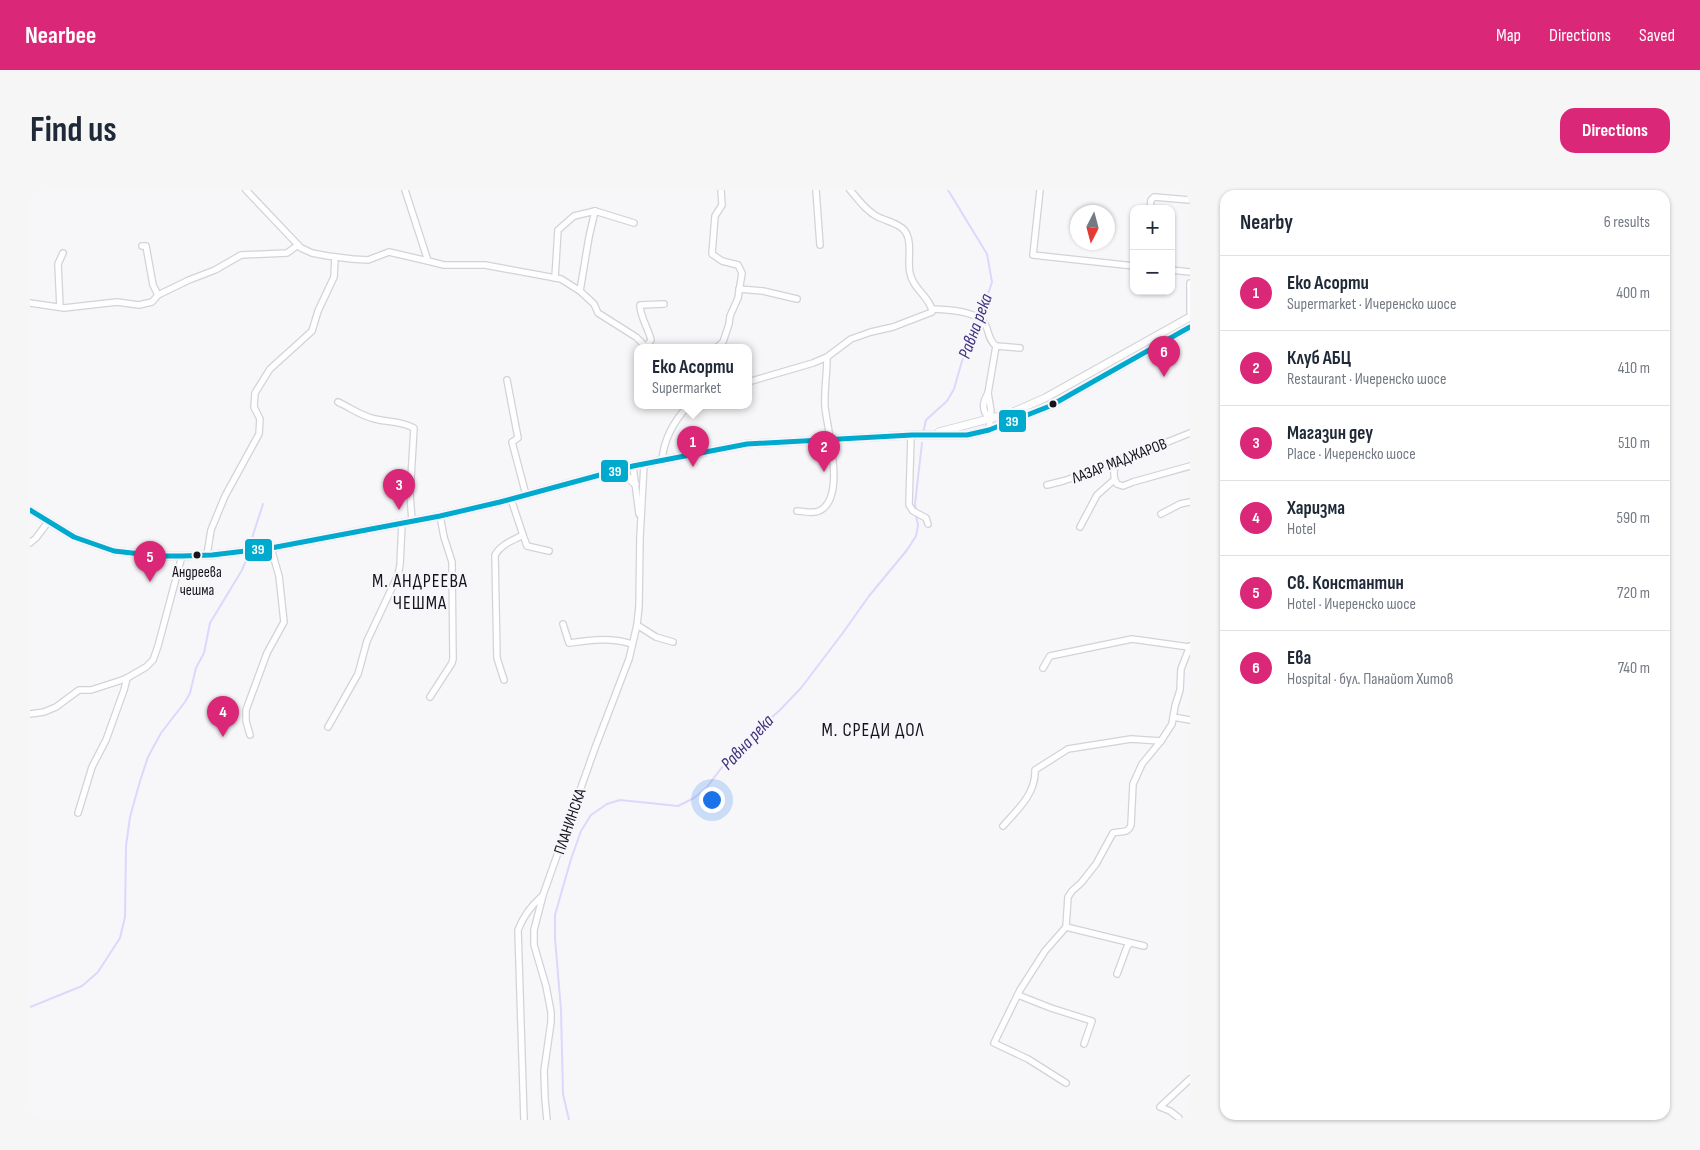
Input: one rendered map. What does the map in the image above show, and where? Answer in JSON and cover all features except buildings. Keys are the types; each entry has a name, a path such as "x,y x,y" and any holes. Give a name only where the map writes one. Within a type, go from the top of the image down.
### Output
{"street":[{"path":"246,190 301,248 312,253 368,260 389,252 444,265 485,265 561,279 580,291 594,304 598,313 636,337 642,344"},
{"path":"405,190 428,261"},
{"path":"721,190 722,205 715,216 712,254 722,262 738,265 742,273 739,289 723,342 721,344"},
{"path":"816,190 820,245"},
{"path":"850,190 865,208 877,217 905,231 908,242 910,274 916,287 932,309"},
{"path":"1040,190 1033,255 1130,266"},
{"path":"1150,205 1151,200 1154,197 1190,200"},
{"path":"555,278 558,230 574,216 595,211 634,223"},
{"path":"580,291 588,237 595,211"},
{"path":"30,303 60,307 117,302 139,305 152,302 158,294 214,270 241,255 252,253 270,255 287,253 298,245"},
{"path":"142,246 146,246 153,284 158,294"},
{"path":"60,307 58,264 63,253"},
{"path":"207,555 211,530 225,496 259,434 260,419 254,407 255,393 270,369 312,331 318,311 334,276 336,257"},
{"path":"1175,270 1190,272"},
{"path":"1190,282 1190,312"},
{"path":"739,289 763,291 797,299"},
{"path":"648,344 651,340 639,310 640,305 664,304"},
{"path":"932,309 950,310 975,316 982,320 992,343 996,346 1020,348"},
{"path":"752,381 813,363 828,357 852,340 871,332 927,315 932,312 932,309"},
{"path":"932,434 1010,413 1045,398 1190,317"},
{"path":"30,510 74,537 114,551 159,556 182,556 270,548 440,516 633,466 747,444 830,438 932,434 967,435 989,430 1050,406 1190,327"},
{"path":"989,430 991,411 988,393 996,346"},
{"path":"797,510 817,512 824,508 829,500 834,478 833,456 825,409 828,357"},
{"path":"507,380 518,438 512,442 526,495"},
{"path":"338,402 362,416 404,423 414,428 410,494 412,521"},
{"path":"662,460 664,447 670,432 678,417 685,409"},
{"name":"ЛАЗАР МАДЖАРОВ","path":"1047,485 1140,453 1190,433"},
{"path":"911,435 909,505 913,511 926,518 928,524"},
{"path":"1117,460 1114,469 1114,480 1117,484 1123,486 1190,466"},
{"path":"640,525 644,464"},
{"path":"633,466 640,525"},
{"path":"611,472 628,476 635,484"},
{"path":"1080,528 1097,494 1114,480"},
{"path":"511,499 527,546 549,551"},
{"path":"1161,514 1180,504 1190,502"},
{"path":"430,697 453,659 452,562 440,516"},
{"path":"30,543 48,522"},
{"path":"328,727 358,674 367,641 398,575 402,523"},
{"name":"ПЛАНИНСКА","path":"547,1120 544,1099 544,1072 551,1012 533,938 535,920 632,644 639,606 640,525"},
{"path":"504,680 497,658 495,555 499,548 506,543 523,535"},
{"path":"250,735 246,721 246,710 267,653 284,622 279,576 270,548"},
{"path":"30,714 44,712 56,707 79,690 91,690 119,682 153,660 182,556"},
{"path":"563,624 569,643 599,639 619,640 632,644"},
{"path":"637,625 656,637 673,642"},
{"path":"1044,668 1050,656 1132,639 1190,647 1182,669 1180,690 1172,724 1142,764 1134,784 1130,829 1126,832 1113,833 1096,864 1068,897 1066,927 1045,951 1018,995 994,1043 1028,1059 1066,1083"},
{"path":"78,813 92,767 106,740 127,678"},
{"path":"1173,717 1190,720"},
{"path":"1003,826 1024,803 1036,781 1035,770 1068,749 1132,739 1161,741"},
{"path":"524,1120 518,930 522,920 533,904 543,895"},
{"path":"1066,927 1144,946"},
{"path":"1117,974 1127,946 1130,943"},
{"path":"1018,995 1092,1021 1084,1044"},
{"path":"1179,1120 1170,1111 1160,1107 1190,1080"}],"waterway":[{"name":"Равна река","path":"923,433 926,420 947,401 954,389 968,340 984,306 992,282 987,254 948,190"},
{"name":"Равна река","path":"916,510 915,504 922,443"},
{"path":"251,541 263,504"},
{"name":"Равна река","path":"569,1120 563,1094 561,1010 555,915 581,831 591,815 607,804 620,800 678,806 694,798 707,787 729,758 801,688 869,596 907,550 916,536 918,525 916,515"},
{"path":"30,1007 82,986 98,972 120,938 125,917 126,846 130,817 148,757 161,733 190,693 196,668 204,653 210,623 242,570 247,558"}],"transit line":[{"name":"39","path":"30,510 74,537 114,551 159,556 182,556 212,555 271,548 440,516 633,466 747,444 912,435 967,435 989,430 1050,406 1190,327"}],"place":[{"name":"Ева","path":"1164,377"},
{"name":"Еко Асорти","path":"693,467"},
{"name":"Клуб АБЦ","path":"824,472"},
{"name":"Магазин деу","path":"399,510"},
{"name":"Андреева чешма","path":"197,555"},
{"name":"Св. Константин","path":"150,582"},
{"name":"Харизма","path":"223,737"}],"district":[{"name":"М. АНДРЕЕВА ЧЕШМА","path":"420,591"},
{"name":"М. СРЕДИ ДОЛ","path":"873,729"}]}
